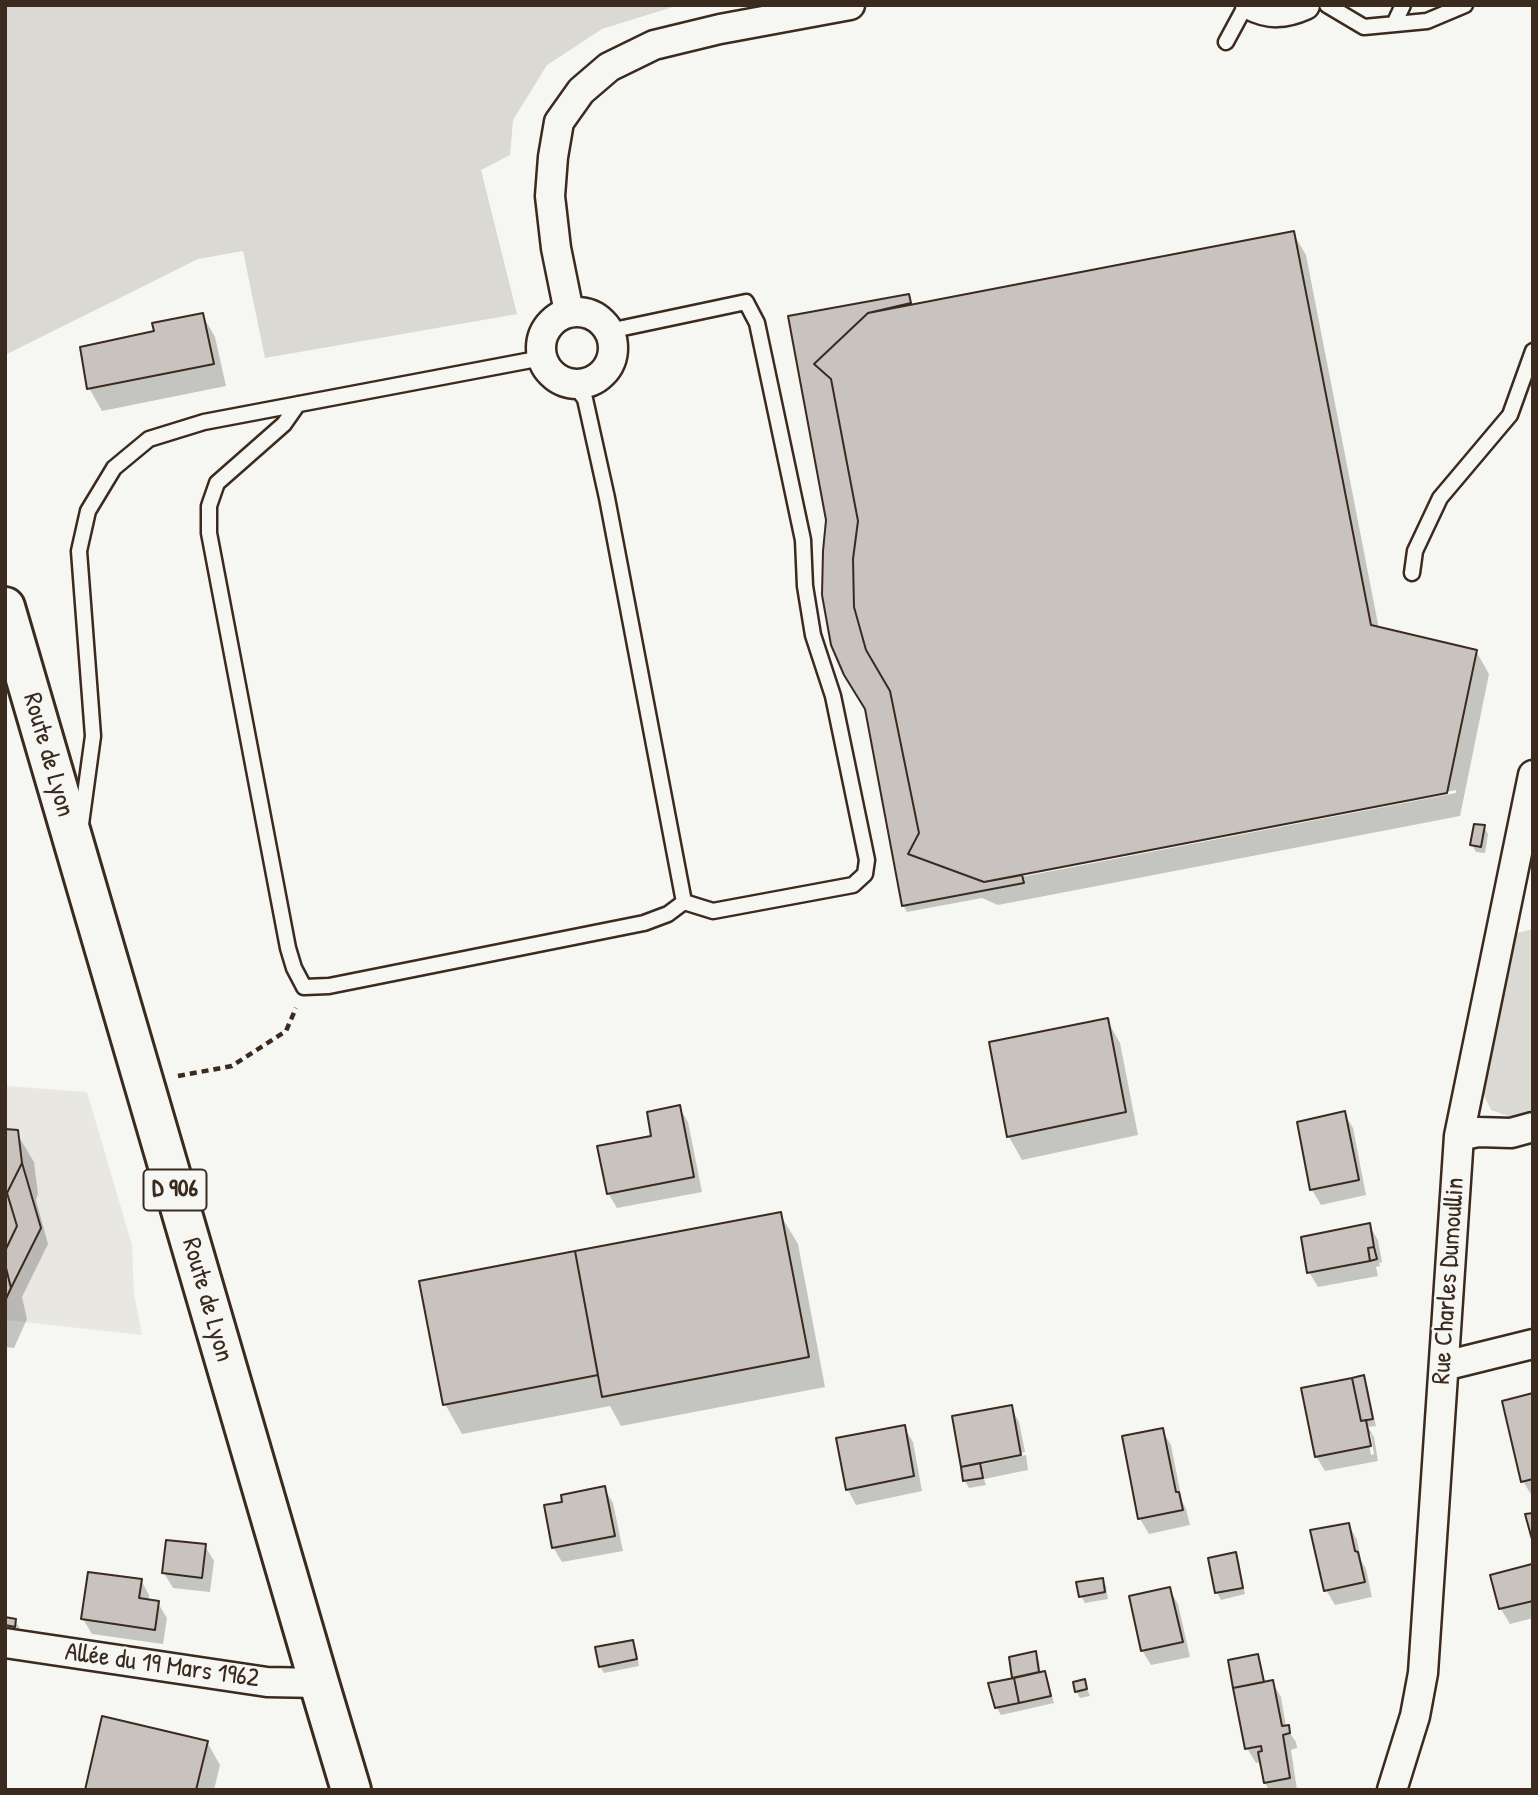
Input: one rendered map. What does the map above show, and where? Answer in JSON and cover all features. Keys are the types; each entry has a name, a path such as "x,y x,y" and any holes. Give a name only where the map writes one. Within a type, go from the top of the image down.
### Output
{"main road":[{"name":"Route de Lyon","path":"5,607 351,1790"}],"street":[{"path":"569,312 556,248 550,196 559,122 581,91 609,67 654,45 720,29 850,5"},
{"path":"1248,5 1261,11 1280,14 1305,5"},
{"path":"569,312 592,315 602,321 609,331 613,341 610,363 604,372 585,384 563,382 547,368 542,358 543,335 549,324 569,312"},
{"name":"Rue Charles Dumoullin","path":"1392,1790 1415,1716 1423,1673 1458,1136 1533,775"},
{"path":"1458,1136 1478,1132 1511,1133 1533,1127"},
{"path":"1444,1366 1533,1344"},
{"name":"Allée du 19 Mars 1962","path":"5,1643 267,1682 319,1683"}],"lane":[{"path":"1226,42 1248,5"},
{"path":"1327,5 1364,27 1427,21 1465,5"},
{"path":"1394,24 1404,5"},
{"path":"609,331 746,302 760,335 803,540 805,586 813,635 833,696 867,860 864,874 853,885 713,911 684,902"},
{"path":"1412,573 1415,551 1440,498 1510,415 1533,351"},
{"path":"77,853 93,736 79,551 88,511 114,468 149,439 204,422 542,358"},
{"path":"574,384 585,399 607,498 684,902"},
{"path":"298,404 284,424 217,483 209,506 209,533 288,948 293,968 304,987 329,986 644,923 668,914 684,902"}],"path":[{"path":"144,1082 232,1066 286,1031 304,987"}],"shaded area":[{"path":"5,5 679,5 602,29 547,65 513,120 510,155 481,170 517,314 265,358 243,251 198,259 5,355"},
{"path":"1533,929 1533,1110 1511,1117 1491,1110 1482,1091 1513,934"},
{"path":"5,1086 87,1092 132,1245 134,1294 142,1335 5,1320"}],"building":[{"path":"1294,231 1371,625 1477,650 1447,793 984,882 908,854 919,833 890,691 866,650 854,607 853,559 858,521 831,379 814,364 868,313"},
{"path":"909,294 911,303 868,313 814,364 831,379 858,521 853,559 854,607 866,650 890,691 919,833 908,854 984,882 1022,875 1024,883 902,906 865,709 844,675 831,645 822,595 826,520 788,316"},
{"path":"203,313 214,364 87,389 80,347 154,331 152,323"},
{"path":"1474,824 1485,825 1481,847 1470,845"},
{"path":"1108,1018 1126,1112 1007,1137 989,1042"},
{"path":"680,1105 694,1177 607,1194 597,1146 651,1136 647,1112"},
{"path":"1345,1111 1359,1180 1310,1190 1297,1122"},
{"path":"5,1129 18,1130 22,1163 7,1193 17,1226 5,1251"},
{"path":"22,1163 41,1228 11,1288 5,1251 17,1226 7,1193"},
{"path":"781,1212 809,1357 602,1397 575,1251"},
{"path":"1370,1223 1374,1247 1368,1248 1370,1261 1307,1273 1301,1237"},
{"path":"1374,1247 1377,1259 1370,1261 1368,1248"},
{"path":"575,1251 598,1375 443,1405 419,1281"},
{"path":"5,1264 11,1288 5,1301"},
{"path":"1364,1375 1373,1419 1361,1421 1352,1378"},
{"path":"1352,1378 1361,1421 1366,1420 1371,1446 1315,1457 1301,1388"},
{"path":"1533,1393 1533,1479 1521,1482 1502,1401"},
{"path":"1012,1405 1021,1455 961,1467 952,1416"},
{"path":"905,1425 914,1476 846,1490 836,1438"},
{"path":"1163,1428 1176,1492 1179,1492 1183,1510 1138,1519 1122,1436"},
{"path":"980,1463 983,1478 963,1481 961,1467"},
{"path":"605,1486 615,1536 552,1548 544,1505 562,1502 561,1495"},
{"path":"1533,1513 1533,1543 1525,1514"},
{"path":"1349,1523 1365,1582 1324,1591 1310,1530"},
{"path":"166,1540 206,1544 202,1578 162,1573"},
{"path":"1236,1552 1243,1588 1215,1593 1208,1558"},
{"path":"1532,1560 1533,1601 1499,1609 1490,1575 1532,1564"},
{"path":"88,1572 142,1579 139,1598 159,1601 155,1630 81,1619"},
{"path":"1103,1578 1105,1592 1079,1597 1076,1582"},
{"path":"1170,1587 1183,1642 1141,1651 1129,1596"},
{"path":"5,1617 16,1619 15,1627 5,1625"},
{"path":"633,1640 637,1659 599,1667 595,1647"},
{"path":"1036,1651 1039,1672 1012,1678 1009,1657"},
{"path":"1258,1654 1264,1682 1233,1688 1228,1660"},
{"path":"1045,1671 1051,1696 1019,1703 1014,1678"},
{"path":"1014,1678 1019,1703 995,1708 988,1683"},
{"path":"1085,1679 1087,1689 1075,1692 1073,1682"},
{"path":"1273,1680 1282,1726 1289,1725 1290,1733 1283,1735 1290,1778 1264,1783 1258,1752 1262,1751 1261,1746 1245,1749 1233,1688"},
{"path":"102,1716 208,1741 196,1790 85,1790"}]}
